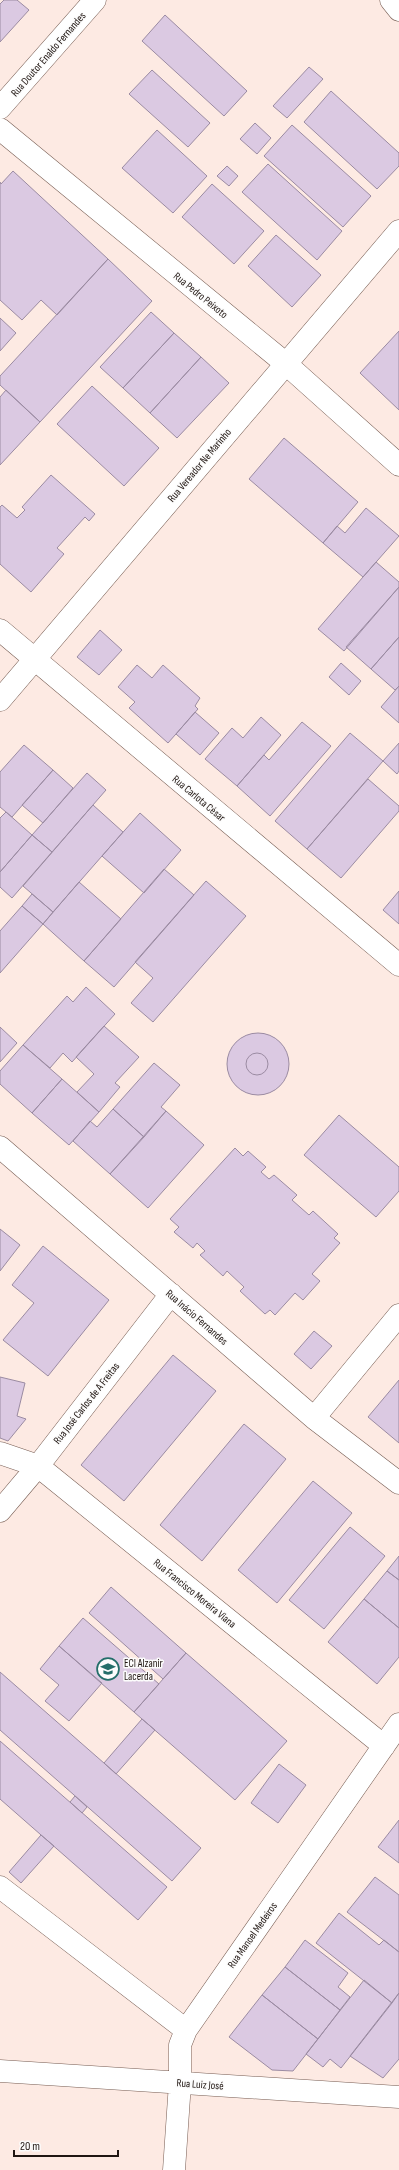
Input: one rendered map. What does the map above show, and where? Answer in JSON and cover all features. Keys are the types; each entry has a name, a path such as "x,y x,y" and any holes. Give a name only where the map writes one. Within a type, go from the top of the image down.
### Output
{"street":[{"name":"Rua Doutor Enaldo Fernandes","path":"0,108 95,0"},
{"path":"391,0 399,10"},
{"name":"Rua Pedro Peixoto","path":"0,129 285,364 399,465"},
{"name":"Rua Vereador Ne Marinho","path":"0,700 35,661 399,231"},
{"name":"Rua Carlota César","path":"0,630 35,661 399,965"},
{"name":"Rua Inácio Fernandes","path":"0,1146 314,1418 399,1482"},
{"name":"Rua José Carlos de A Freitas","path":"0,1511 38,1466 171,1294"},
{"path":"314,1418 399,1315"},
{"name":"Rua Francisco Moreira Viana","path":"0,1453 38,1466 384,1746"},
{"name":"Rua Manoel Medeiros","path":"174,2170 180,2082 180,2045 186,2030 399,1724"},
{"path":"0,1887 186,2030"},
{"name":"Rua Luiz José","path":"0,2071 399,2097"}],"building":[{"path":"4,0 17,0 29,10 0,42 0,4"},
{"path":"165,15 247,91 224,116 142,41"},
{"path":"309,67 323,79 287,118 273,106"},
{"path":"152,70 210,123 188,147 129,94"},
{"path":"331,91 399,153 399,166 377,189 304,122"},
{"path":"255,123 271,138 257,154 240,139"},
{"path":"292,125 371,196 343,227 264,156"},
{"path":"157,130 207,176 173,213 122,168"},
{"path":"268,164 342,231 317,260 242,192"},
{"path":"227,166 238,176 229,186 217,176"},
{"path":"13,171 108,259 57,315 41,300 22,320 0,300 0,182 1,184"},
{"path":"212,184 264,231 234,264 182,217"},
{"path":"276,235 321,275 292,307 248,266"},
{"path":"108,259 152,301 40,422 0,385 0,376"},
{"path":"151,312 174,333 123,388 100,367"},
{"path":"0,318 16,333 0,351"},
{"path":"399,331 399,410 360,373"},
{"path":"174,333 201,357 150,413 123,388"},
{"path":"201,357 229,383 177,438 150,413"},
{"path":"92,386 159,448 124,486 57,424"},
{"path":"6,390 40,422 0,465 0,397"},
{"path":"284,438 358,502 323,543 249,479"},
{"path":"51,475 95,514 89,521 85,517 57,548 64,554 31,592 0,564 0,507 2,505 17,518 25,510 22,507"},
{"path":"366,508 399,536 363,577 323,543 337,526 345,533"},
{"path":"376,562 399,582 399,587 344,651 318,629"},
{"path":"399,587 399,637 371,669 346,647"},
{"path":"100,630 122,650 99,675 77,657"},
{"path":"399,637 399,686 395,690 371,669"},
{"path":"341,663 361,681 349,695 329,677"},
{"path":"137,665 152,678 163,665 200,698 195,706 198,709 168,743 129,708 135,702 118,687"},
{"path":"399,686 399,723 381,707"},
{"path":"195,712 219,733 200,755 176,734"},
{"path":"261,717 281,735 237,786 205,759 232,728 243,738"},
{"path":"302,722 331,746 270,816 237,786 264,755 269,760"},
{"path":"350,733 383,761 307,849 275,821"},
{"path":"399,743 399,771 397,774 383,761"},
{"path":"24,745 53,770 12,817 0,807 0,772"},
{"path":"53,770 73,788 43,823 22,805"},
{"path":"87,773 106,790 52,852 32,835"},
{"path":"368,779 399,806 399,811 341,878 307,849"},
{"path":"93,805 123,832 53,912 23,886"},
{"path":"6,812 32,835 0,872 0,818"},
{"path":"140,813 181,850 144,893 102,856"},
{"path":"32,835 52,852 12,898 0,887 0,872"},
{"path":"164,869 194,895 114,987 84,961"},
{"path":"206,881 246,916 153,1022 131,1003 153,978 135,962"},
{"path":"79,882 121,919 84,961 43,924"},
{"path":"399,891 399,924 383,910"},
{"path":"32,894 53,912 43,924 22,906"},
{"path":"22,906 43,924 0,973 0,931"},
{"path":"86,987 115,1014 72,1062 63,1053 50,1068 23,1045 67,996 73,1002"},
{"path":"104,1026 139,1057 115,1083 120,1087 99,1112 77,1092 94,1074 76,1057"},
{"path":"0,1027 17,1043 0,1062"},
{"path":"252,1033 264,1033 280,1042 287,1052 289,1064 287,1076 280,1086 264,1095 252,1095 241,1090 232,1081 227,1070 227,1058 232,1047 241,1038"},
{"path":"23,1045 62,1079 32,1113 0,1084 0,1071"},
{"path":"257,1053 265,1056 268,1064 265,1072 257,1075 249,1072 246,1064 249,1056"},
{"path":"154,1063 180,1085 161,1107 166,1111 144,1137 113,1109"},
{"path":"62,1079 99,1112 69,1145 32,1113"},
{"path":"113,1109 144,1137 110,1174 73,1141 90,1121 97,1127"},
{"path":"166,1111 204,1145 148,1208 110,1174"},
{"path":"339,1115 399,1167 399,1191 376,1217 304,1155"},
{"path":"235,1148 243,1156 248,1151 266,1167 261,1172 269,1179 274,1175 297,1195 292,1200 309,1215 313,1211 338,1234 334,1238 340,1243 312,1274 320,1281 303,1300 295,1293 275,1315 270,1310 265,1314 240,1291 244,1287 227,1271 223,1276 200,1255 205,1251 197,1243 193,1248 174,1232 179,1227 170,1219"},
{"path":"0,1229 20,1245 0,1271"},
{"path":"43,1246 109,1300 48,1376 3,1340 34,1303 12,1285"},
{"path":"314,1331 332,1346 311,1369 294,1354"},
{"path":"173,1355 216,1391 124,1501 81,1465"},
{"path":"0,1377 25,1383 17,1416 26,1419 8,1441 0,1438"},
{"path":"399,1380 399,1443 368,1417"},
{"path":"244,1424 286,1459 202,1561 160,1525"},
{"path":"313,1481 352,1513 277,1603 238,1570"},
{"path":"350,1527 385,1556 324,1629 289,1600"},
{"path":"399,1556 399,1580 387,1571"},
{"path":"387,1571 399,1580 399,1628 364,1599"},
{"path":"111,1587 186,1653 163,1679 89,1613"},
{"path":"364,1599 399,1628 399,1657 377,1684 328,1642"},
{"path":"83,1618 159,1684 134,1712 59,1646"},
{"path":"59,1646 102,1683 69,1721 45,1701 59,1685 40,1669"},
{"path":"186,1653 287,1741 235,1800 134,1712"},
{"path":"0,1672 201,1848 172,1881 0,1730"},
{"path":"142,1719 155,1730 116,1774 104,1763"},
{"path":"0,1741 167,1887 138,1920 0,1799"},
{"path":"279,1764 306,1785 278,1823 251,1803"},
{"path":"75,1796 87,1807 82,1813 70,1802"},
{"path":"399,1820 399,1863 378,1847"},
{"path":"41,1835 54,1846 21,1883 9,1872"},
{"path":"375,1877 399,1895 399,1952 347,1912"},
{"path":"339,1913 379,1945 384,1940 399,1952 399,1993 392,2003 316,1943"},
{"path":"305,1940 348,1973 338,1987 350,1997 340,2010 285,1967"},
{"path":"285,1967 340,2010 318,2039 262,1995"},
{"path":"364,1980 392,2003 341,2068 330,2059 323,2067 306,2054"},
{"path":"399,1993 399,2059 383,2078 350,2056"},
{"path":"262,1995 318,2039 293,2071 272,2070 229,2037"}],"place":[{"name":"ECI Alzanir Lacerda","path":"108,1669"}]}
